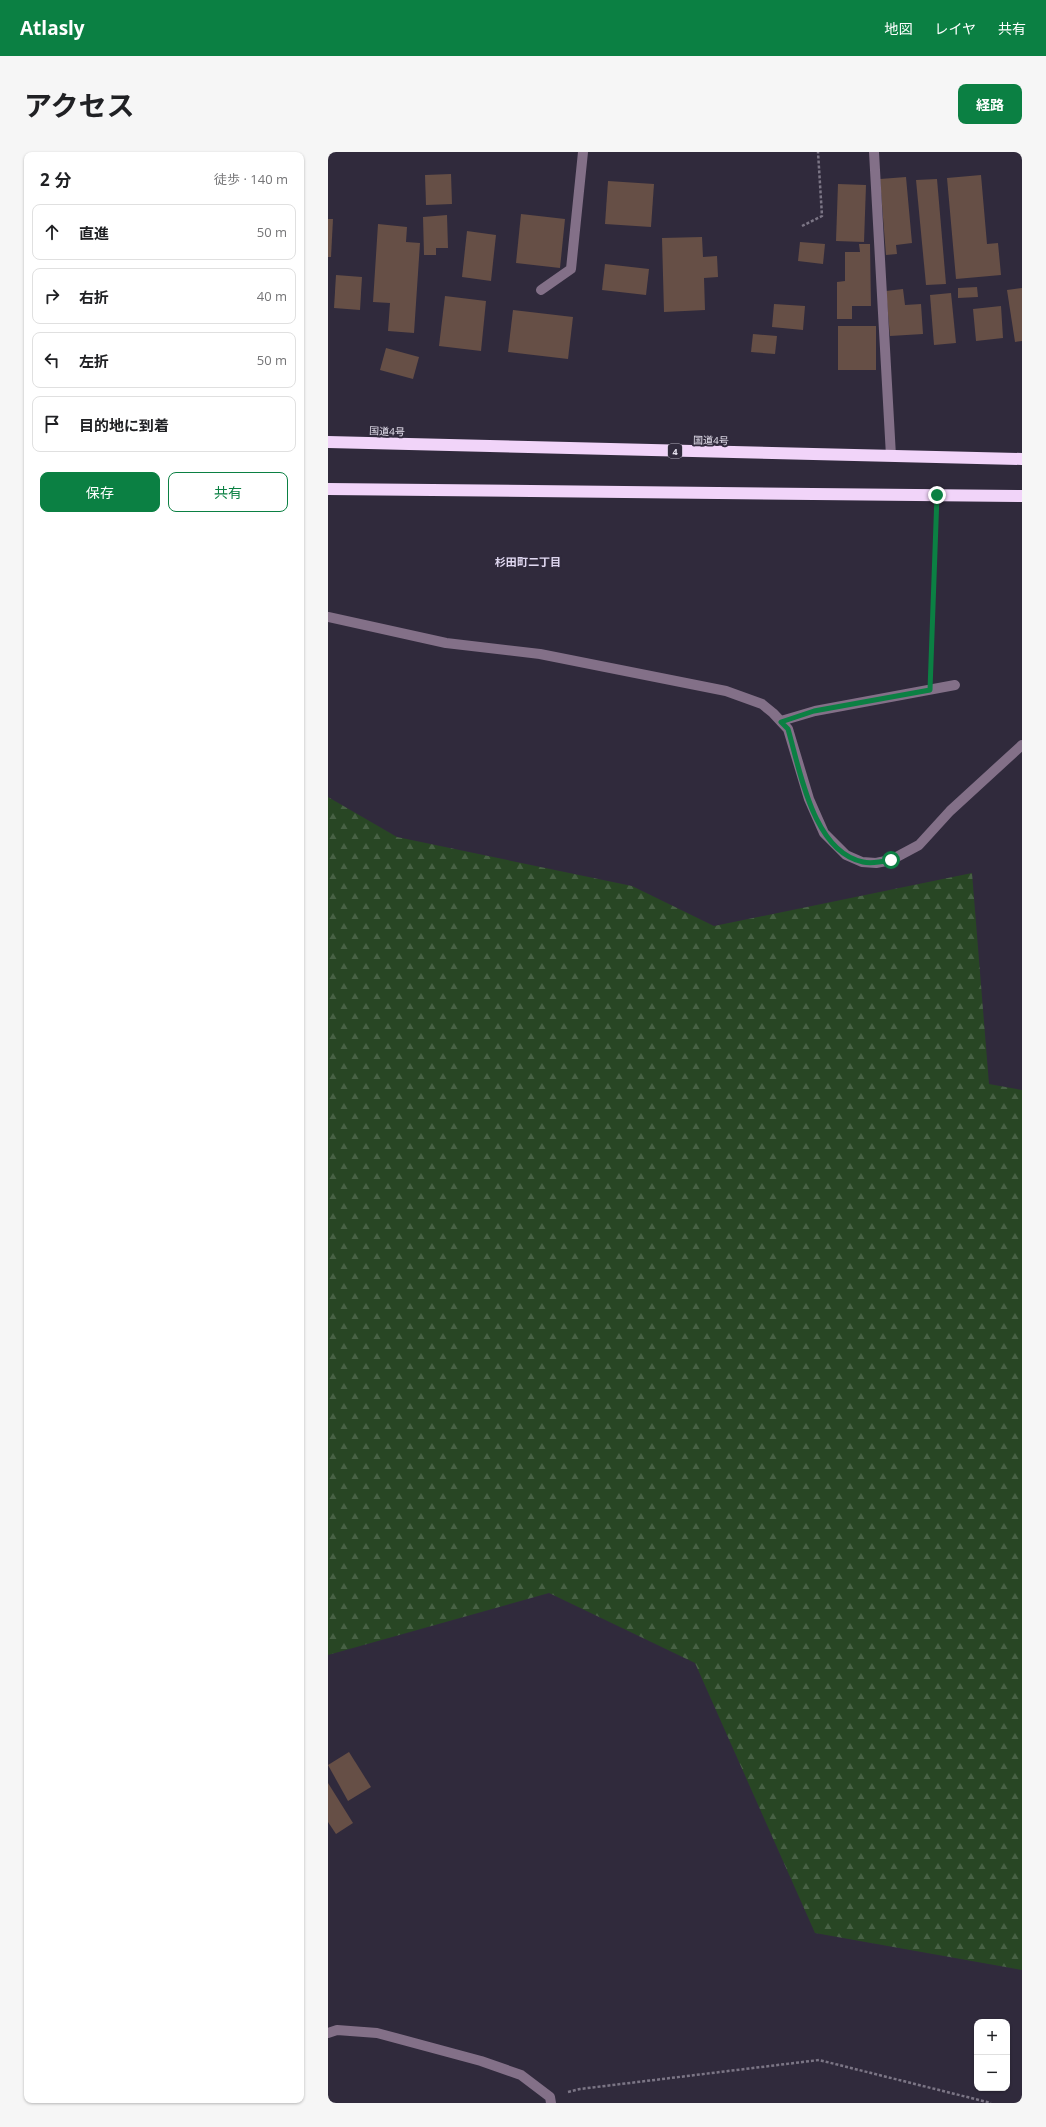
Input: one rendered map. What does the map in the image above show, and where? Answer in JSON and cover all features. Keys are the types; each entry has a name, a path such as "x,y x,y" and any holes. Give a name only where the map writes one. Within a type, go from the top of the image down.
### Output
{"highway":[{"name":"国道4号","path":"328,442 1022,459"},
{"path":"328,489 1022,496"}],"street":[{"path":"541,290 571,269 583,152"},
{"path":"874,152 891,456"},
{"path":"328,617 446,643 540,654 726,691 762,704 788,729 809,799 824,833 846,855 862,862 876,863 891,860 919,845 950,811 1022,746"},
{"path":"781,722 814,711 955,685"},
{"path":"328,2033 336,2030 377,2032 481,2061 521,2074 550,2100"}],"path":[{"path":"802,226 822,216 818,152"},
{"path":"930,690 937,495"},
{"path":"550,2100 580,2089 819,2060 991,2103"}],"green space":[{"path":"328,797 397,837 632,886 714,926 972,873 989,1084 1022,1090 1022,1970 815,1933 695,1663 549,1593 328,1655"}],"building":[{"path":"451,174 452,204 426,205 425,175"},
{"path":"981,175 987,244 998,243 1001,275 956,279 947,178"},
{"path":"906,177 912,243 896,245 897,254 886,255 880,179"},
{"path":"937,179 946,284 926,285 916,180"},
{"path":"608,181 654,184 651,227 605,224"},
{"path":"838,184 866,185 864,242 836,241"},
{"path":"521,214 565,219 560,268 516,263"},
{"path":"447,215 448,248 436,248 436,255 424,255 423,217"},
{"path":"328,219 333,219 331,257 328,257"},
{"path":"378,224 407,227 406,242 420,243 414,333 388,331 390,303 373,302"},
{"path":"467,231 496,235 491,281 462,277"},
{"path":"702,237 703,257 717,256 718,277 704,278 705,310 664,312 662,238"},
{"path":"800,242 825,244 823,264 798,261"},
{"path":"859,244 870,244 871,306 852,306 852,319 837,319 837,282 845,281 845,252 860,252"},
{"path":"605,264 649,269 646,295 602,290"},
{"path":"336,275 362,277 360,310 334,308"},
{"path":"977,287 978,297 958,298 958,288"},
{"path":"1022,288 1022,341 1015,342 1007,290"},
{"path":"903,289 905,305 921,304 923,334 890,336 886,291"},
{"path":"951,293 956,343 934,345 930,295"},
{"path":"445,296 486,301 481,351 439,346"},
{"path":"774,304 805,306 803,330 772,327"},
{"path":"1001,306 1003,338 976,341 973,309"},
{"path":"513,310 573,317 568,359 508,352"},
{"path":"838,326 876,326 876,370 838,370"},
{"path":"753,334 777,336 775,354 751,352"},
{"path":"386,348 419,357 413,379 380,370"},
{"path":"349,1752 371,1787 348,1801 328,1765"},
{"path":"328,1783 353,1823 336,1834 328,1822"}],"district":[{"name":"杉田町二丁目","path":"528,561"}],"route":[{"path":"891,860 876,863 862,862 846,855 834,846 824,833 809,799 788,729 781,722 814,711 930,690 937,495"}]}
